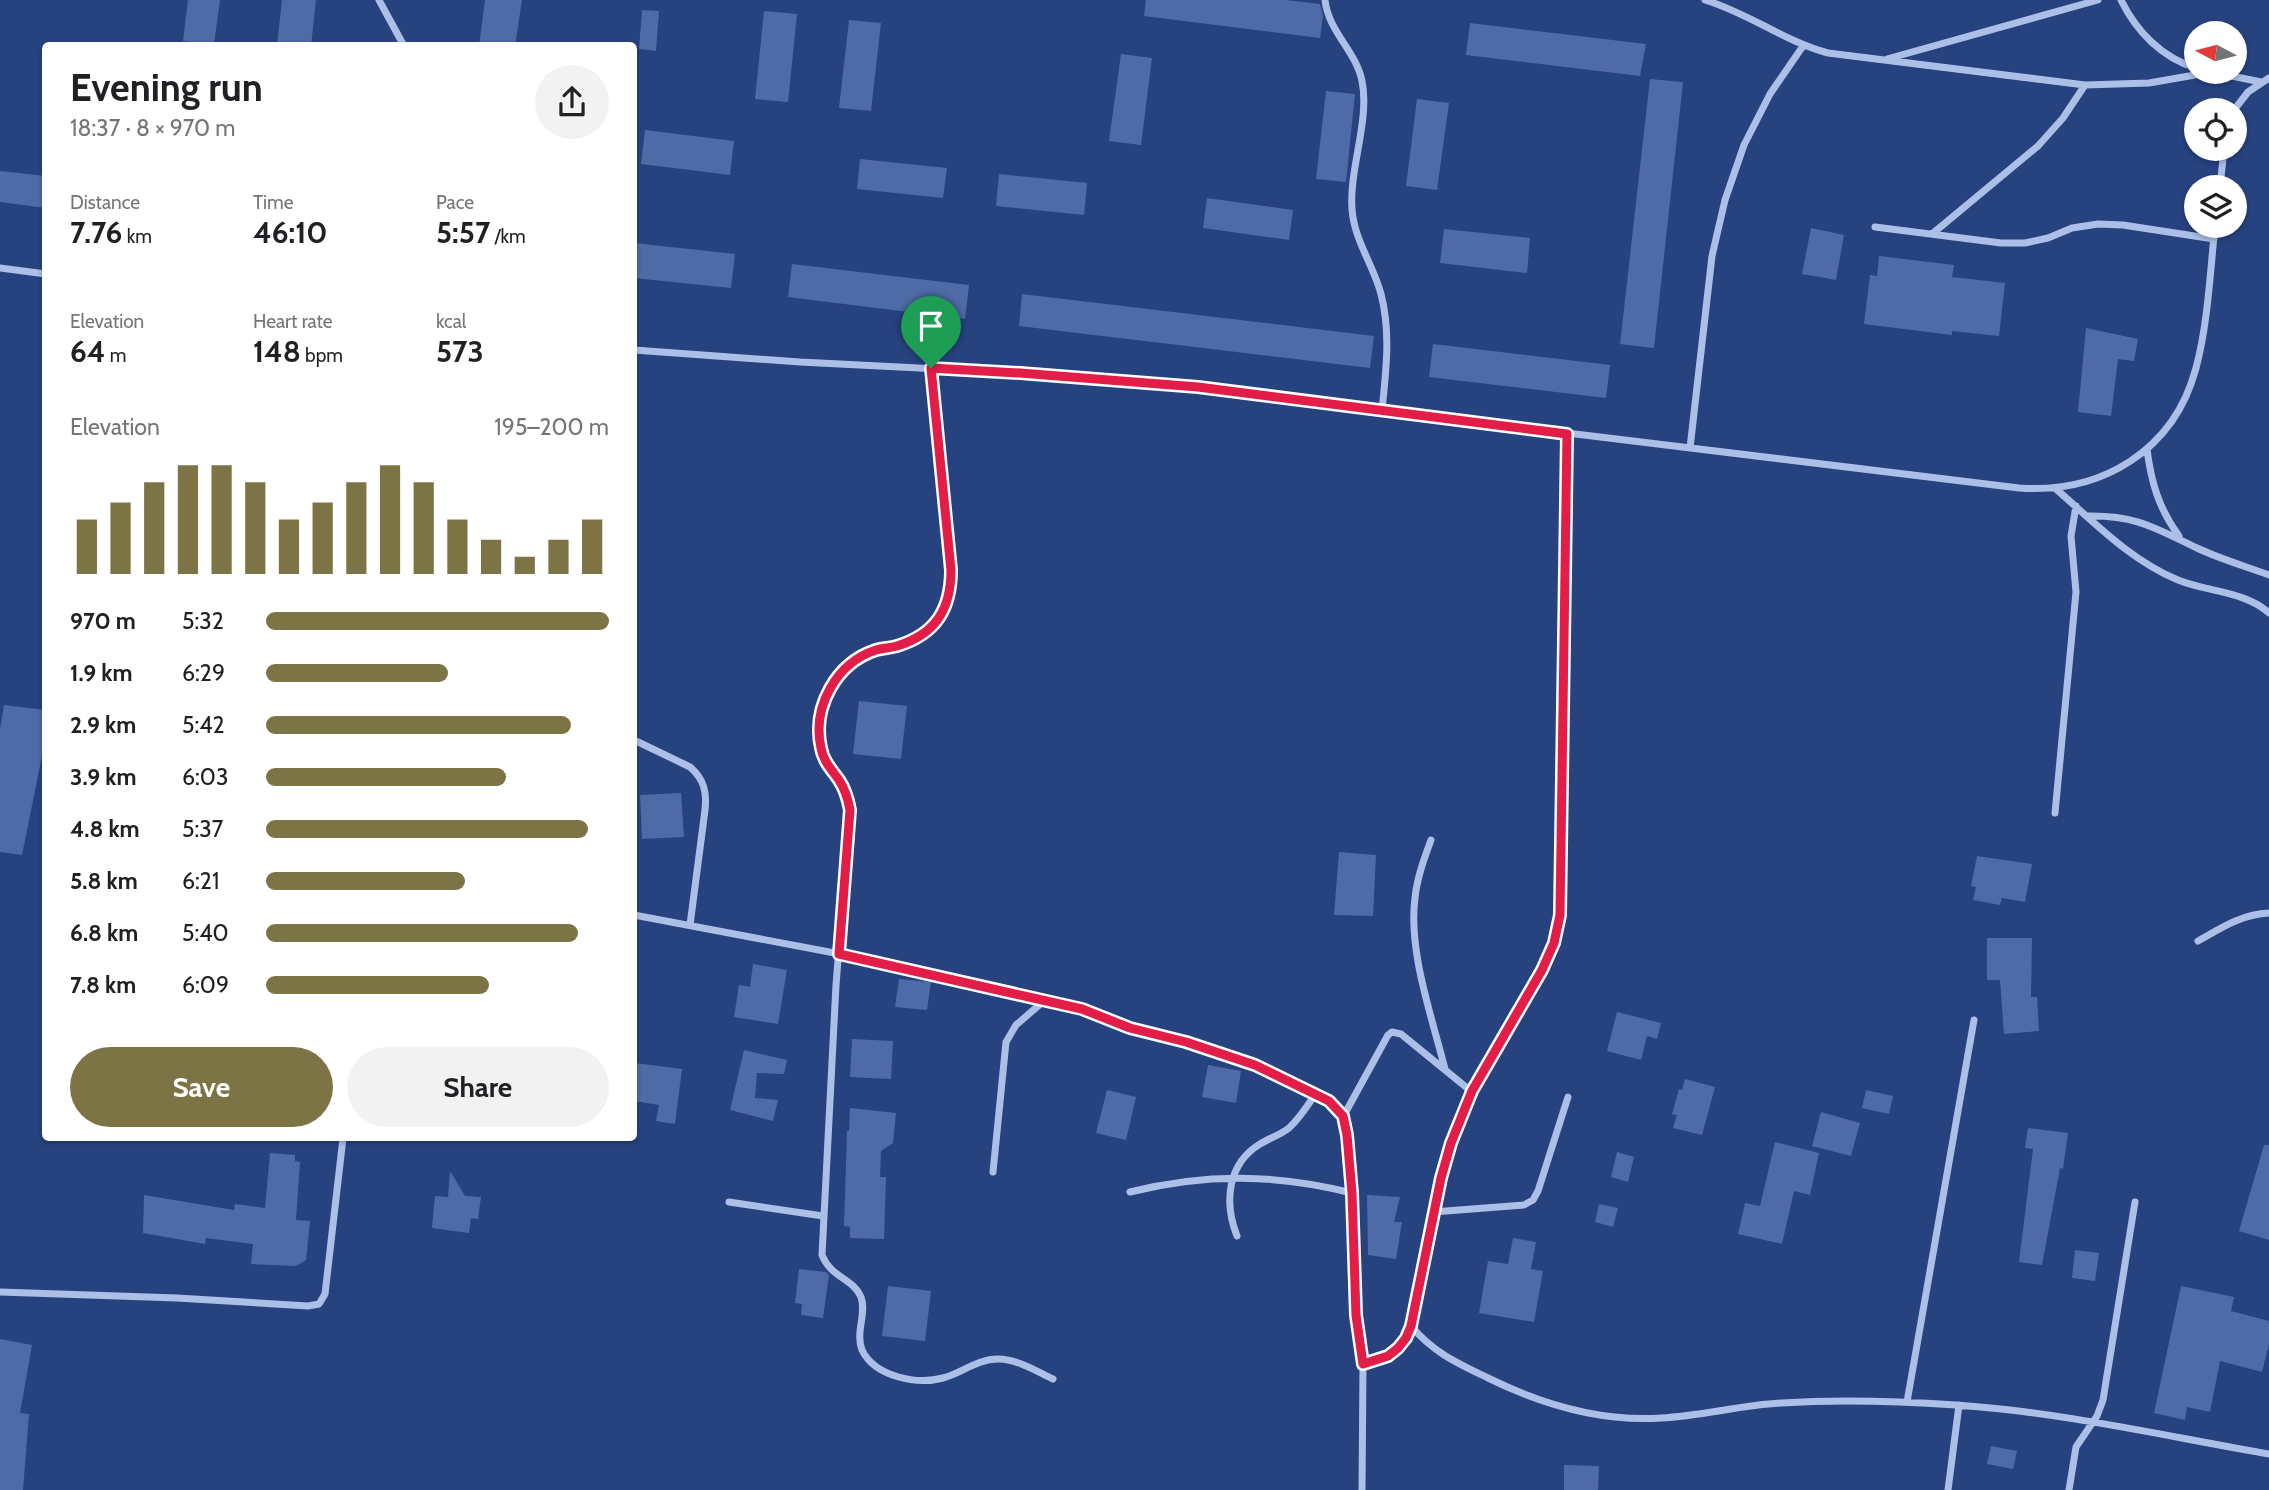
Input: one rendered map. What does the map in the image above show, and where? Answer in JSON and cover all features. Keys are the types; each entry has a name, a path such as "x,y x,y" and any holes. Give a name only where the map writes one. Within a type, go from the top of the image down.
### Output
{"street":[{"path":"379,0 402,42"},
{"path":"1325,0 1327,15 1356,63 1363,87 1352,204 1357,237 1373,272 1386,314 1387,359 1382,410"},
{"path":"1704,0 1746,17 1802,46 1828,53 2085,85 2149,83 2184,77"},
{"path":"1883,60 2098,0"},
{"path":"2121,0 2140,31 2155,46 2184,63"},
{"path":"1689,449 1712,256 1725,200 1744,145 1770,94 1802,46"},
{"path":"2243,98 2269,78"},
{"path":"2247,79 2261,82"},
{"path":"1932,234 2052,133 2085,85"},
{"path":"637,350 800,362 1033,373 1185,386 2019,488 2056,489 2105,476 2147,449 2177,413 2188,393 2201,349 2214,239 2123,225 2098,224 2072,228 2048,238 2025,243 2001,243 1875,227"},
{"path":"0,268 42,273"},
{"path":"931,368 951,590 944,610 932,626 916,639 876,650 858,659 842,672 829,689 821,708 818,729 821,750 847,795 850,810 836,985 822,1255 831,1271 855,1288 860,1296 863,1306 859,1336 861,1348 875,1366 898,1376 927,1380 956,1373 979,1362 1001,1359 1011,1360 1053,1379"},
{"path":"1363,1364 1376,1362 1398,1348 1411,1326 1433,1212 1451,1143 1472,1091 1542,970 1554,943 1560,915 1567,434"},
{"path":"2147,449 2157,498 2181,539"},
{"path":"2056,489 2123,547 2158,571 2198,587 2252,602 2269,613"},
{"path":"2055,813 2076,592 2071,537 2076,506"},
{"path":"2087,516 2126,518 2145,523 2210,553 2269,575"},
{"path":"637,741 690,767 706,790 690,925"},
{"path":"1431,840 1414,900 1414,937 1445,1069"},
{"path":"2198,941 2239,918 2254,913 2269,913"},
{"path":"637,916 839,954 1082,1009 1158,1037 1255,1065 1329,1101 1343,1116 1352,1193 1356,1315 1363,1364 1362,1490"},
{"path":"993,1172 1006,1042 1016,1025 1045,1000"},
{"path":"1907,1402 1974,1020"},
{"path":"1343,1116 1392,1032 1401,1034 1472,1091"},
{"path":"1237,1236 1229,1201 1233,1177 1251,1151 1287,1130 1316,1093"},
{"path":"1433,1212 1524,1205 1533,1200 1568,1097"},
{"path":"0,1292 308,1306 319,1304 325,1294 343,1141"},
{"path":"1130,1192 1181,1181 1233,1177 1281,1179 1352,1193"},
{"path":"729,1202 823,1216"},
{"path":"2069,1490 2076,1447 2097,1416 2103,1400 2135,1202"},
{"path":"1411,1326 1443,1356 1504,1386 1547,1404 1592,1415 1661,1418 1783,1402 1907,1402 2046,1414 2269,1454"},
{"path":"1948,1490 1959,1405"}],"building":[{"path":"188,0 220,0 214,42 183,41"},
{"path":"282,0 316,0 311,42 277,42"},
{"path":"485,0 522,0 516,42 480,42"},
{"path":"1146,0 1286,0 1320,4 1323,16 1320,38 1144,16"},
{"path":"642,10 659,11 656,51 639,49"},
{"path":"764,11 797,14 788,102 755,99"},
{"path":"849,20 881,23 871,111 839,108"},
{"path":"1470,23 1646,44 1640,76 1466,55"},
{"path":"1121,54 1152,58 1141,145 1109,141"},
{"path":"1650,79 1683,82 1654,348 1620,344"},
{"path":"1326,91 1355,94 1346,182 1316,179"},
{"path":"1417,99 1449,103 1437,190 1406,186"},
{"path":"645,130 734,141 730,175 641,164"},
{"path":"860,159 947,168 943,198 857,189"},
{"path":"0,171 42,176 42,207 0,202"},
{"path":"999,174 1087,183 1084,215 996,206"},
{"path":"1207,198 1293,210 1289,240 1203,228"},
{"path":"1811,228 1844,235 1836,280 1802,274"},
{"path":"1444,229 1530,238 1527,273 1440,263"},
{"path":"637,243 735,254 731,288 637,278"},
{"path":"1879,256 1954,265 1952,277 2005,283 1999,336 1952,331 1952,335 1864,324 1870,275 1877,276"},
{"path":"792,264 969,285 965,319 788,297"},
{"path":"1022,294 1374,336 1370,368 1019,326"},
{"path":"2086,328 2138,339 2134,361 2118,359 2111,416 2078,412"},
{"path":"1433,344 1610,365 1606,398 1429,377"},
{"path":"859,701 907,706 901,759 853,754"},
{"path":"4,705 42,710 42,756 22,855 0,852 0,729"},
{"path":"681,793 684,837 642,839 640,795"},
{"path":"1339,852 1376,855 1373,916 1334,915"},
{"path":"1977,856 2032,864 2025,902 2002,898 2000,905 1973,900 1976,887 1971,886"},
{"path":"1987,938 2032,938 2031,997 2037,997 2039,1031 2004,1034 2000,980 1987,980"},
{"path":"753,964 787,970 778,1024 734,1017 739,985 750,987"},
{"path":"899,979 931,982 927,1010 895,1007"},
{"path":"1617,1012 1661,1023 1657,1039 1647,1036 1641,1060 1607,1051"},
{"path":"852,1039 893,1041 891,1079 850,1077"},
{"path":"744,1050 787,1060 784,1074 757,1073 755,1098 778,1100 773,1121 730,1110"},
{"path":"637,1063 682,1069 675,1124 656,1121 659,1105 637,1101"},
{"path":"1208,1065 1241,1071 1236,1103 1202,1097"},
{"path":"1685,1079 1715,1087 1702,1135 1673,1128 1677,1115 1672,1114 1679,1089 1682,1090"},
{"path":"1107,1090 1136,1097 1126,1140 1096,1133"},
{"path":"1866,1090 1893,1096 1889,1114 1862,1108"},
{"path":"850,1108 896,1113 893,1143 881,1151 880,1177 886,1177 884,1239 850,1238 850,1227 844,1226"},
{"path":"1821,1112 1860,1123 1851,1156 1812,1146"},
{"path":"2028,1128 2068,1133 2042,1265 2019,1262 2033,1149 2025,1148"},
{"path":"1775,1142 1819,1153 1810,1195 1794,1191 1782,1244 1738,1234 1745,1203 1760,1206"},
{"path":"2264,1145 2269,1145 2269,1240 2239,1231"},
{"path":"1617,1152 1634,1157 1628,1182 1611,1177"},
{"path":"270,1153 295,1155 295,1161 300,1162 296,1220 310,1221 306,1260 296,1266 251,1264 253,1244 206,1238 205,1244 143,1233 144,1195 234,1210 235,1204 265,1208"},
{"path":"450,1171 465,1196 481,1197 478,1219 471,1218 469,1233 432,1228 435,1196 448,1197"},
{"path":"1367,1195 1400,1197 1394,1222 1402,1222 1396,1259 1368,1255"},
{"path":"1599,1204 1618,1208 1613,1227 1595,1222"},
{"path":"1513,1238 1536,1242 1531,1269 1543,1271 1534,1322 1479,1313 1488,1261 1508,1264"},
{"path":"2075,1250 2099,1253 2095,1281 2072,1278"},
{"path":"799,1269 826,1272 829,1275 823,1318 801,1315 802,1304 795,1303"},
{"path":"888,1286 931,1291 925,1341 882,1336"},
{"path":"2181,1286 2234,1297 2231,1311 2269,1321 2269,1344 2262,1372 2220,1361 2210,1412 2187,1407 2185,1420 2154,1413"},
{"path":"0,1339 32,1345 20,1413 29,1414 23,1490 0,1490"},
{"path":"1991,1446 2017,1451 2013,1469 1987,1464"},
{"path":"1564,1465 1599,1466 1598,1490 1564,1490"}],"route":[{"path":"931,368 1198,387 1567,434 1560,915 1554,943 1542,970 1472,1091 1451,1143 1433,1212 1411,1326 1398,1348 1376,1362 1363,1364 1356,1315 1352,1193 1346,1126 1343,1116 1329,1101 1255,1065 1186,1042 1130,1028 1082,1009 839,954 850,810 847,795 821,750 818,729 821,708 829,689 842,672 858,659 876,650 916,639 932,626 944,610 951,590 931,368"}]}
